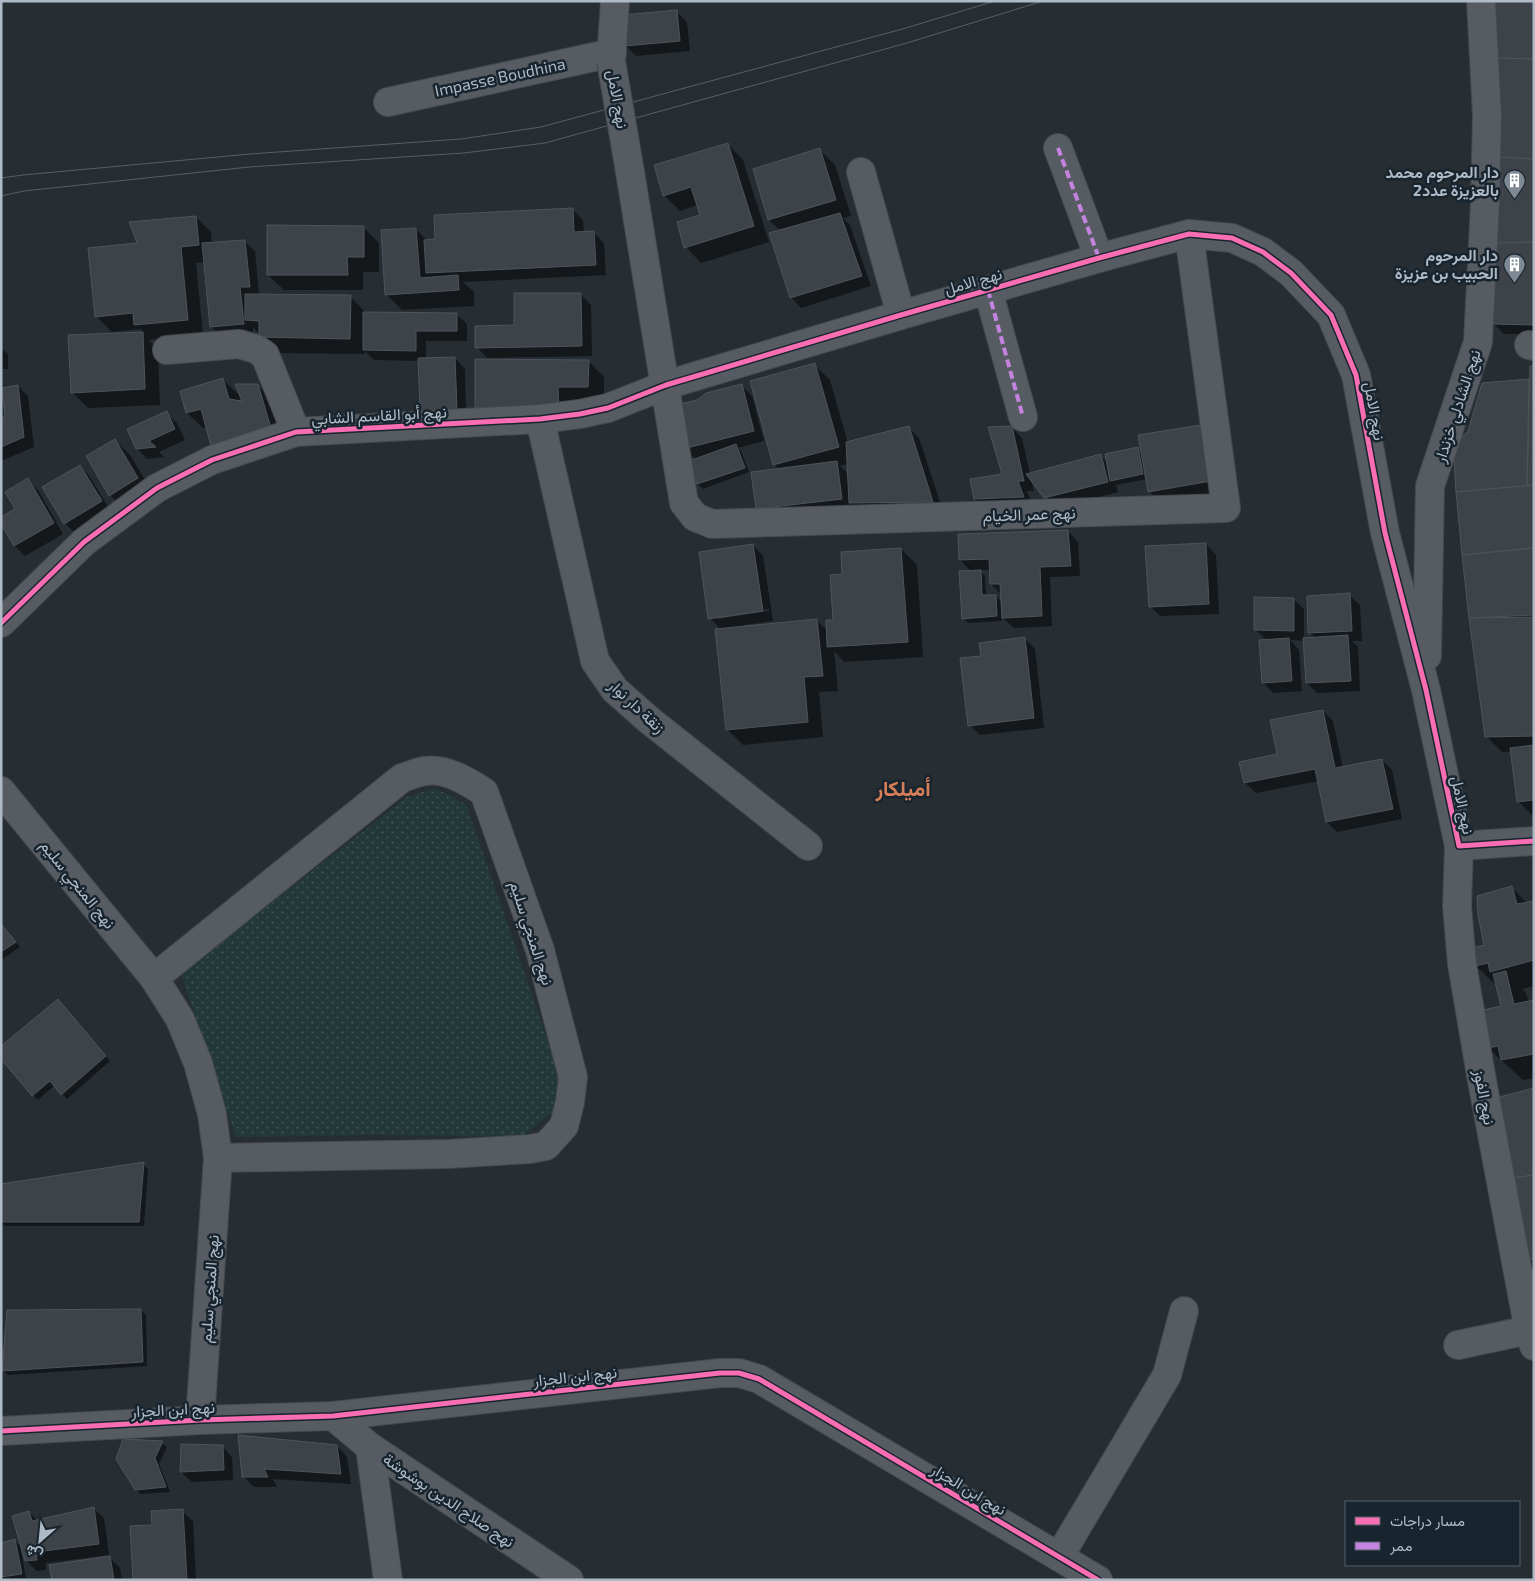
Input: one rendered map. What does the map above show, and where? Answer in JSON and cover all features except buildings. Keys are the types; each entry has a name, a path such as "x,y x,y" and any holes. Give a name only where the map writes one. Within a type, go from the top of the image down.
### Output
{"street":[{"name":"نهج الامل","path":"615,1 612,57 666,385 901,315 1189,234 1232,238 1263,252 1291,273 1331,315 1356,375 1385,533 1426,690 1459,846 1534,841"},
{"name":"نهج الشادلي خزندار","path":"1426,690 1430,486 1478,342 1485,202 1486,116 1481,1"},
{"name":"Impasse Boudhina","path":"388,102 612,57"},
{"path":"1058,148 1099,258"},
{"path":"860,172 901,315"},
{"name":"نهج عمر الخيام","path":"666,385 684,503 695,517 712,524 1226,508 1189,234"},
{"path":"988,290 1023,417"},
{"path":"167,350 239,344 265,354 296,432"},
{"name":"نهج أبو القاسم الشابي","path":"1,623 84,542 157,488 212,460 296,432 540,419 580,414 608,408 666,385"},
{"name":"زنقة دار نوار","path":"540,419 595,661 616,690 649,720 808,846"},
{"name":"نهج المنجي سليم","path":"154,978 402,778 424,771 439,770 466,780 484,792 540,950 572,1077 570,1102 564,1126 546,1146 530,1149 448,1154 218,1158"},
{"name":"نهج المنجي سليم","path":"1,791 154,978 180,1019 198,1063 212,1114 218,1158 200,1420"},
{"name":"نهج الفوز","path":"1459,846 1457,906 1462,964 1482,1081 1532,1335"},
{"path":"1059,1557 1167,1375 1184,1311"},
{"path":"1458,1345 1532,1335"},
{"name":"نهج ابن الجزار","path":"1,1431 200,1420 333,1416 710,1374 739,1373 759,1379 1098,1580"},
{"name":"نهج صلاح الدين بوشوشة","path":"333,1416 370,1447 569,1580"},
{"path":"370,1447 388,1580"}],"green space":[{"path":"435,788 466,804 562,1081 553,1112 521,1137 375,1135 236,1137 181,973 407,797"}],"tram line":[{"path":"1,178 250,154 461,139 541,127 906,28 995,1"},
{"path":"1,196 24,191 249,167 464,153 545,143 907,43 1043,1"}],"marked path":[{"path":"1058,148 1099,258"},
{"path":"988,290 1023,417"}],"cycle path":[{"path":"1,623 84,542 157,488 212,460 296,432 540,419 580,414 608,408 666,385 1099,258 1189,234 1232,238 1263,252 1291,273 1331,315 1356,375 1385,533 1426,690 1459,846 1534,841"},
{"path":"1,1431 200,1420 333,1416 720,1373 739,1373 759,1379 1098,1580"}],"place":[{"name":"دار المرحوم محمد بالعزيزة عدد2","path":"1515,200"},
{"name":"دار المرحوم الحبيب بن عزيزة","path":"1514,283"}],"district":[{"name":"أميلكار","path":"903,789"}]}
